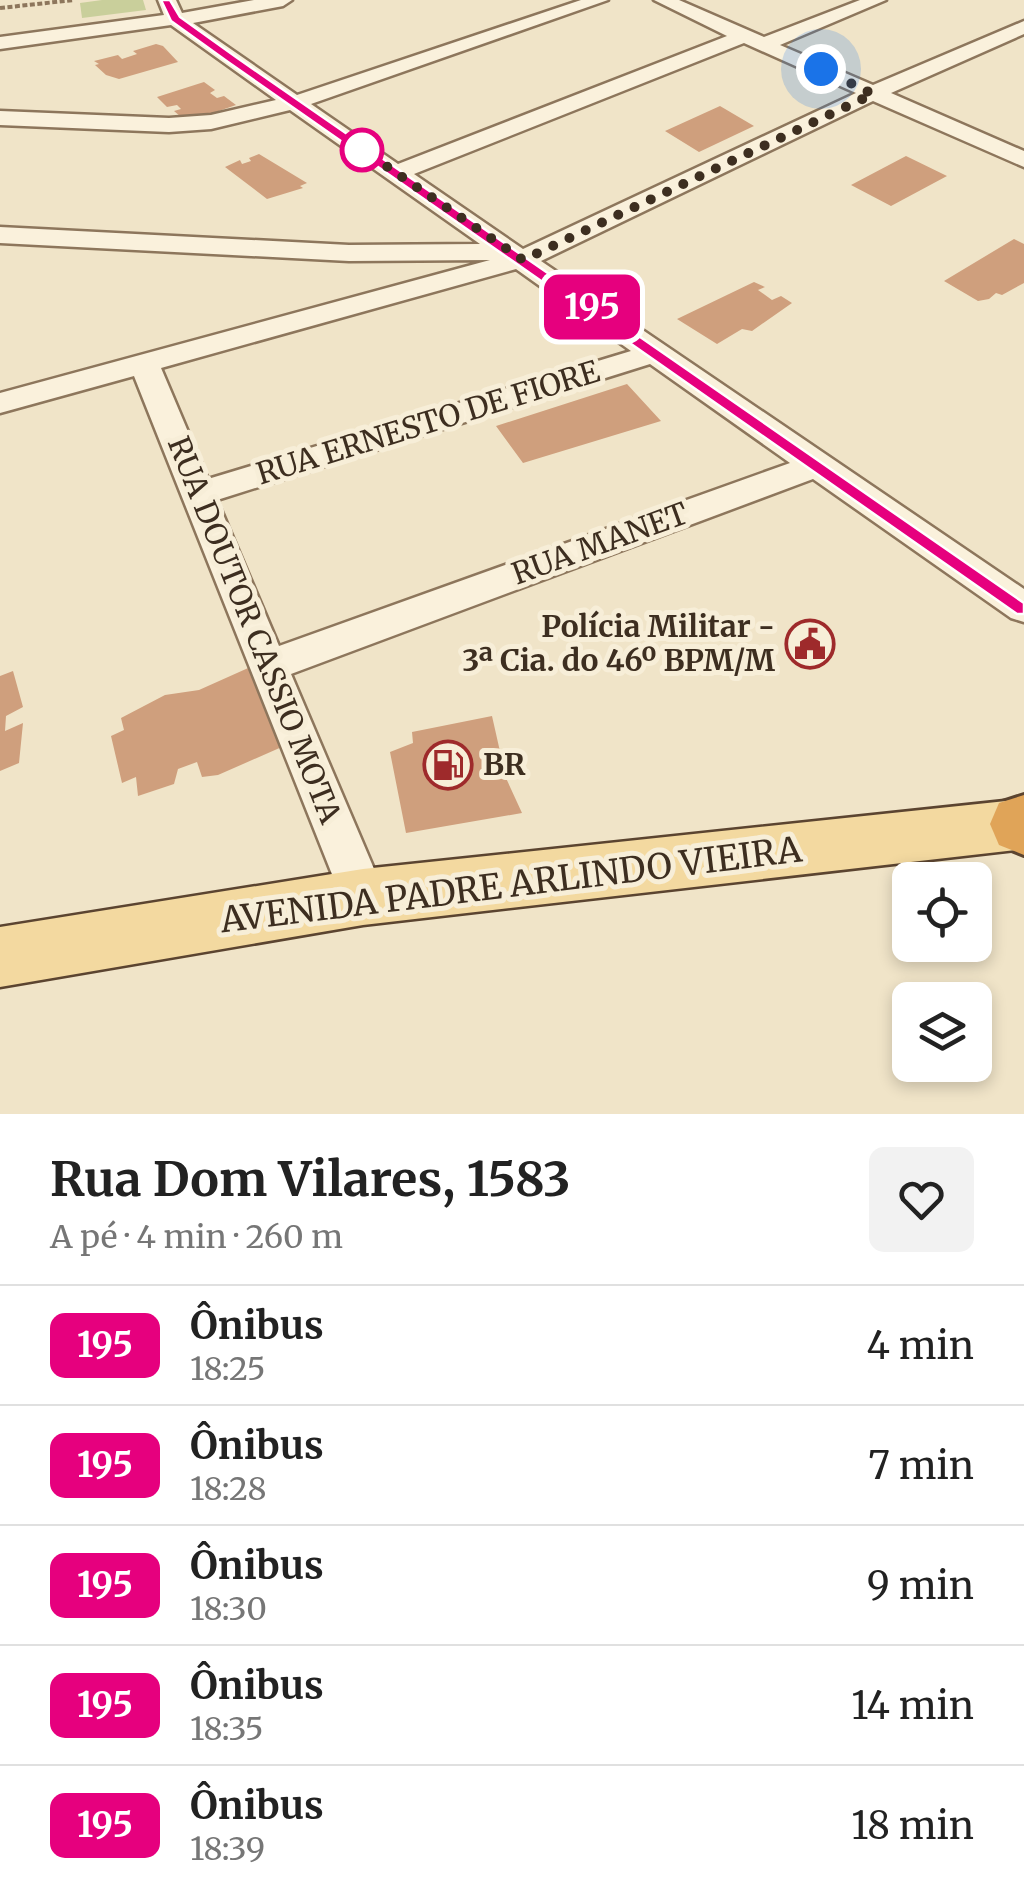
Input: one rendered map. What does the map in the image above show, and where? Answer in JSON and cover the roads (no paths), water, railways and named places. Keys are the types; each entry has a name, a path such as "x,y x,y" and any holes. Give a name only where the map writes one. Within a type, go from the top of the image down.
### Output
{"main road":[{"name":"AVENIDA PADRE ARLINDO VIEIRA","path":"0,957 364,897 1023,824"}],"street":[{"path":"0,43 171,10 283,0"},
{"path":"0,118 169,126 211,122 293,103 599,0"},
{"path":"663,0 1024,160"},
{"path":"396,174 754,40 877,0"},
{"path":"171,10 293,103 1024,608"},
{"path":"0,404 517,255 1024,27"},
{"path":"0,234 349,254 517,255"},
{"name":"RUA ERNESTO DE FIORE","path":"198,494 658,352"},
{"name":"RUA DOUTOR CASSIO MOTA","path":"144,363 364,897"},
{"path":"0,380 70,384"},
{"name":"RUA MANET","path":"269,666 820,464"}],"place":[{"name":"Polícia Militar - 3ª Cia. do 46º BPM/M","path":"810,644"},
{"name":"BR","path":"448,765"}]}
